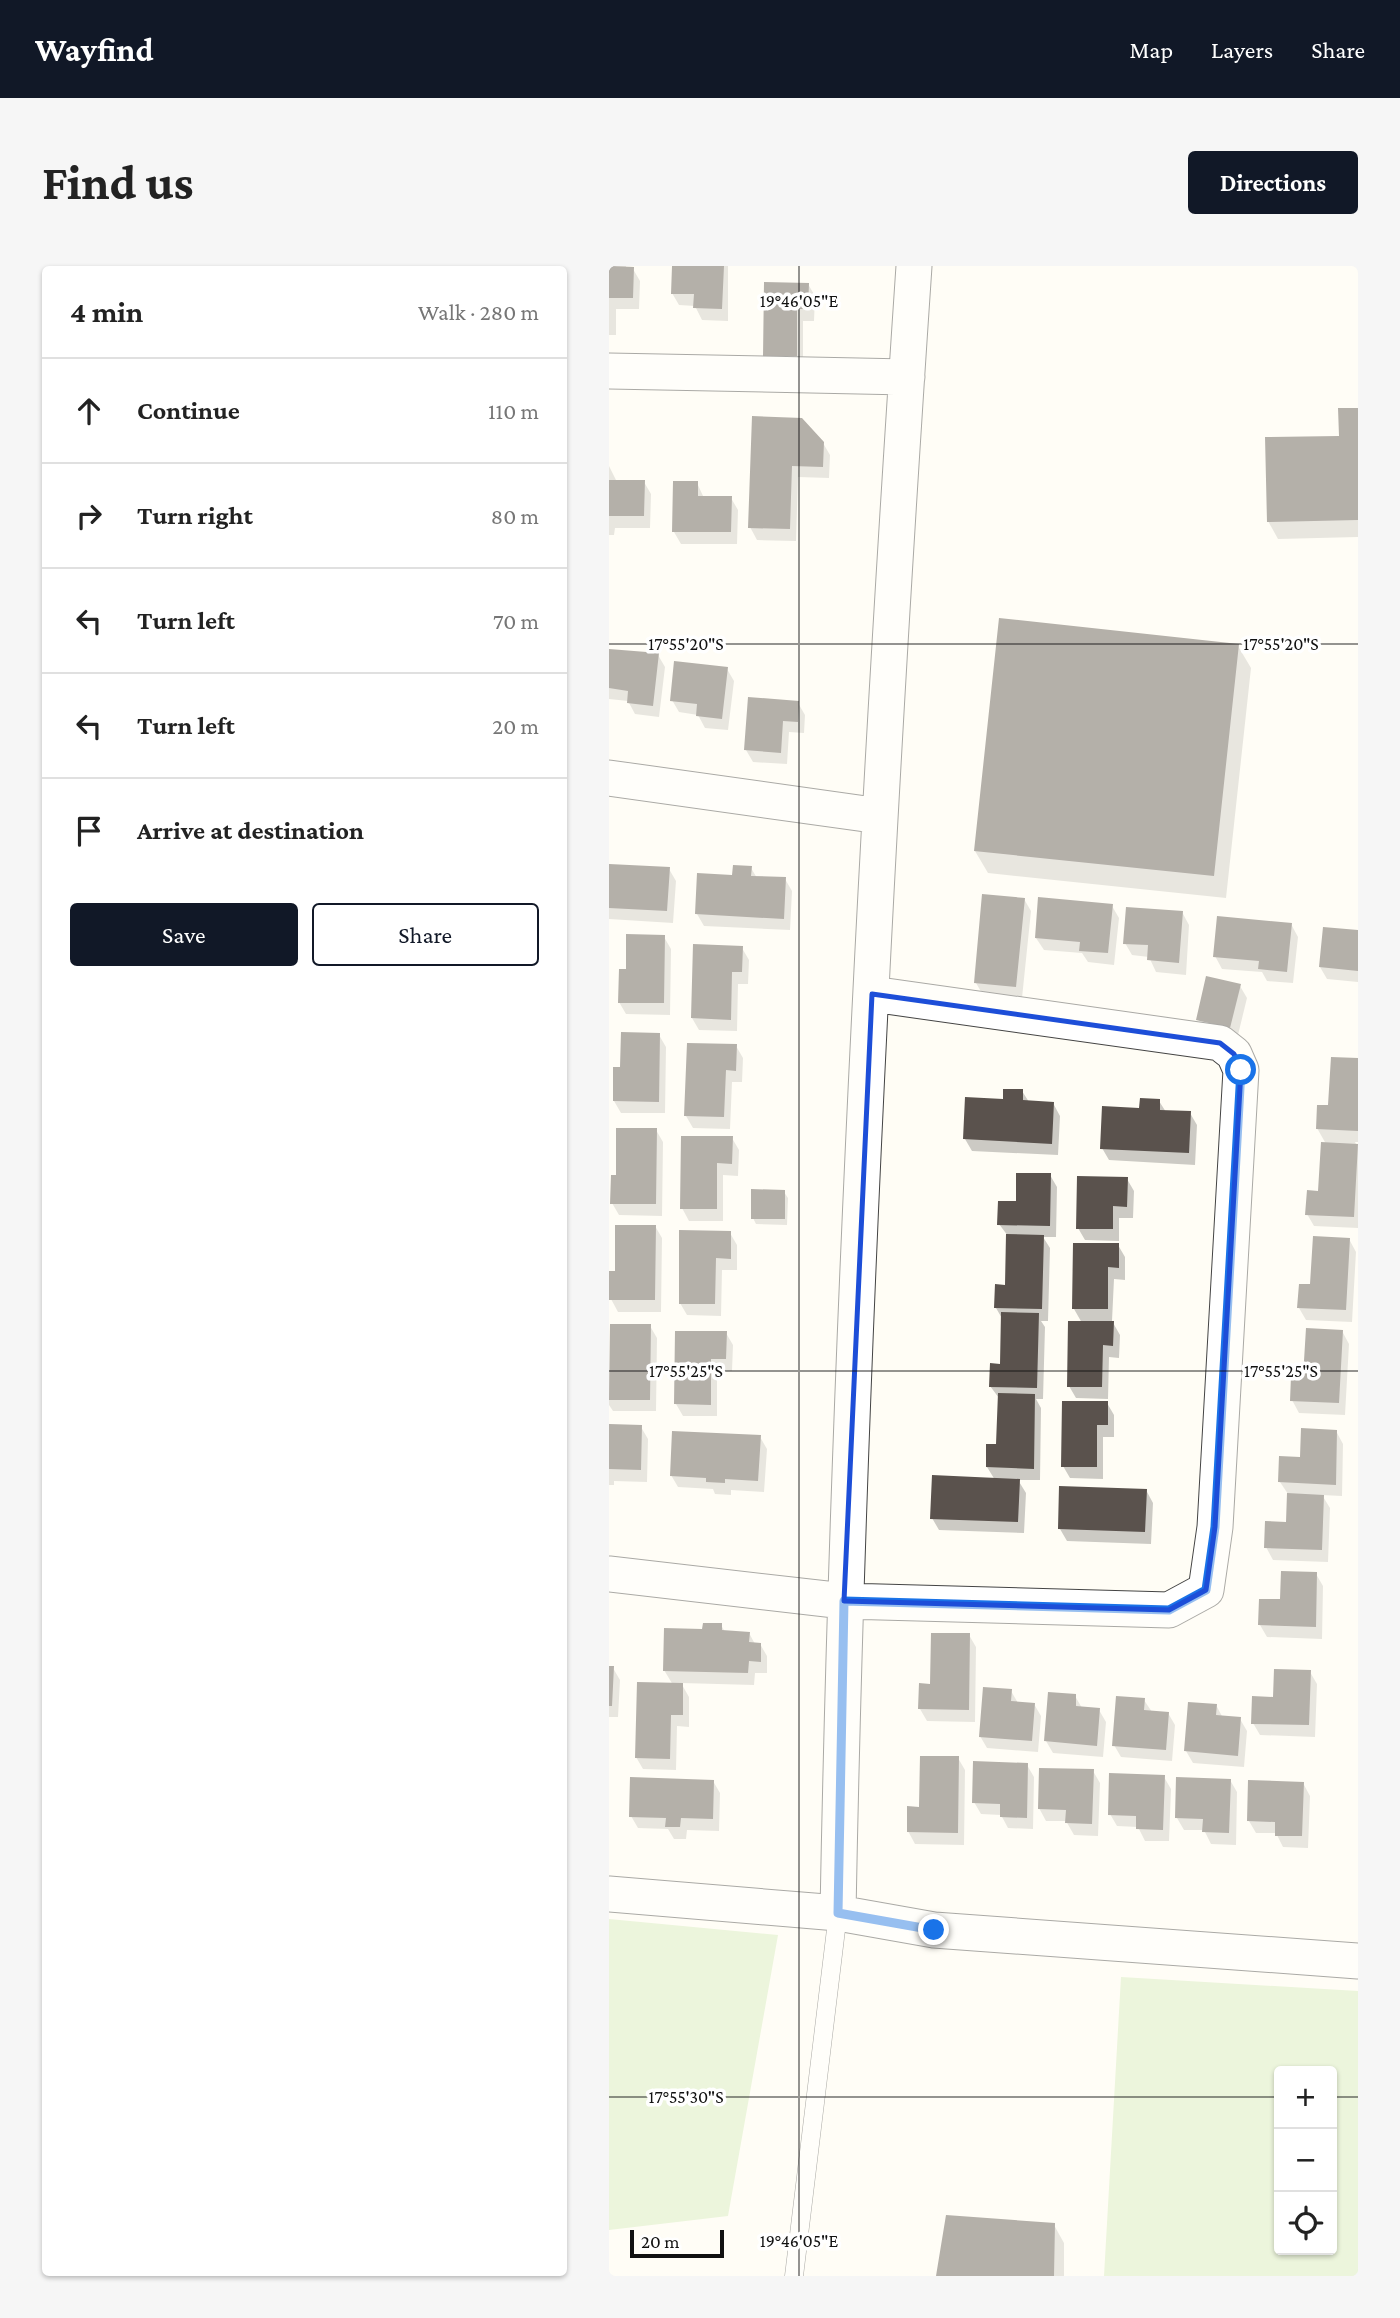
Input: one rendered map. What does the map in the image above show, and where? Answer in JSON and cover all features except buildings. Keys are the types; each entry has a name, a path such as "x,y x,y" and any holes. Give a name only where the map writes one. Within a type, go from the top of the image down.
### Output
{"street":[{"path":"838,1913 844,1601 880,816 914,266"},
{"path":"609,371 907,377"},
{"path":"609,778 880,816"},
{"path":"609,1574 844,1601 1169,1610 1206,1590 1215,1527 1241,1070 1234,1054 1220,1043 873,994"},
{"path":"609,1894 838,1913 934,1930 1358,1961"}],"lane":[{"path":"794,2276 838,1913"}],"highlighted area":[{"path":"872,994 1220,1043 1234,1054 1241,1070 1215,1527 1206,1590 1169,1610 844,1601"}],"green space":[{"path":"609,1919 778,1935 728,2216 609,2230"},
{"path":"1121,1977 1358,1991 1358,2276 1104,2276"}],"route":[{"path":"934,1930 838,1913 844,1601 1169,1610 1206,1590 1215,1527 1241,1070"}]}
